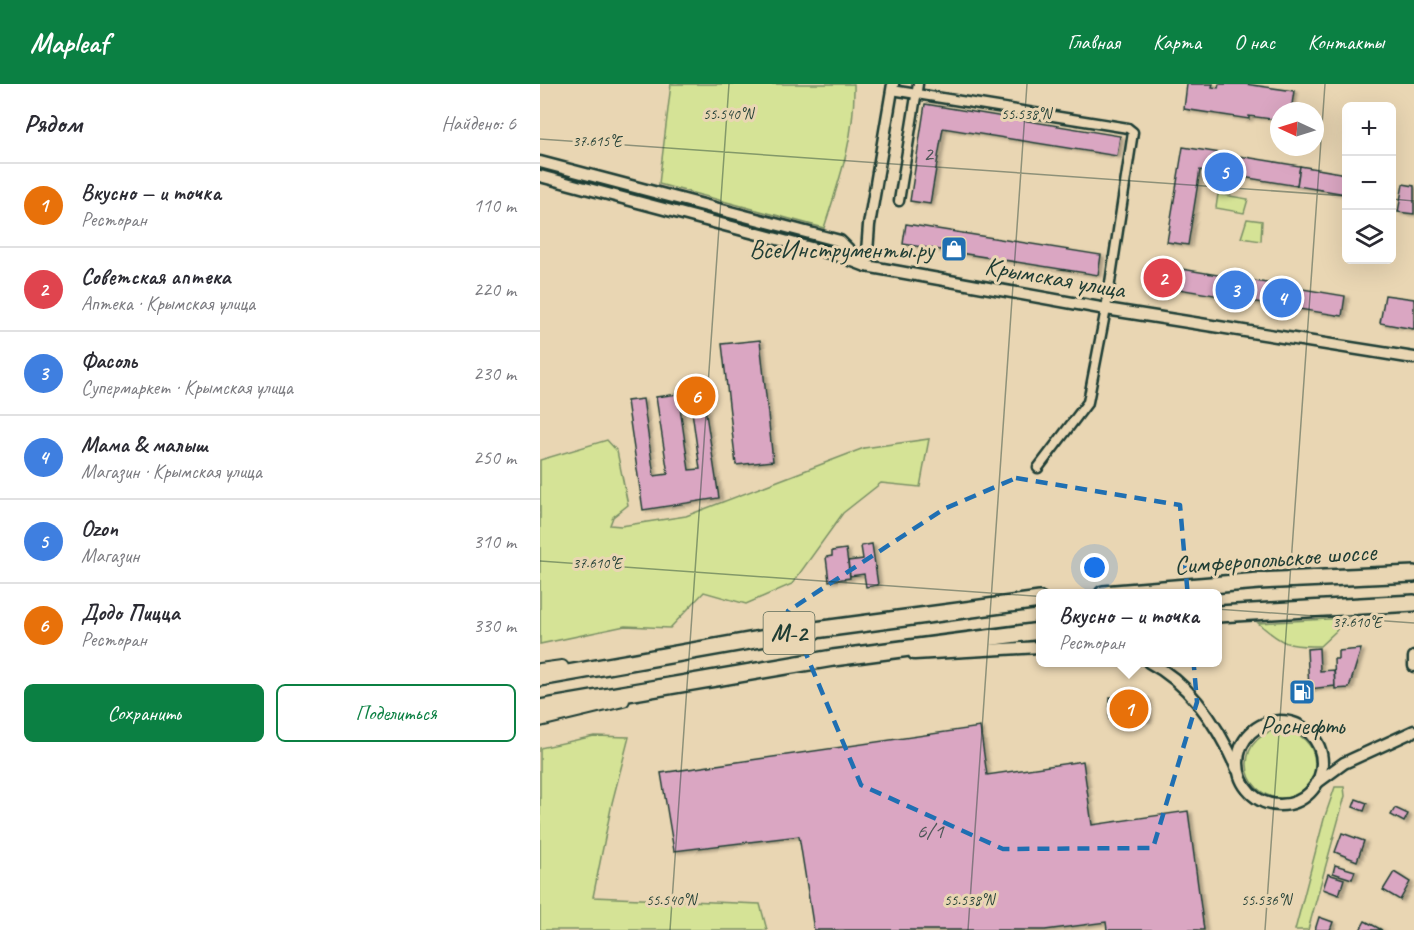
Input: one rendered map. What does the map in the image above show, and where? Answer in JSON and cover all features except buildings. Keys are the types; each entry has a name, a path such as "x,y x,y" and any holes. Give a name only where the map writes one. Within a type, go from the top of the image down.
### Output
{"highway":[{"name":"Симферопольское шоссе","path":"1163,589 1259,581 1414,574"},
{"name":"М-2","path":"540,678 800,632 1036,601"},
{"name":"Симферопольское шоссе","path":"1222,614 1414,603"},
{"name":"М-2","path":"540,708 833,658 1036,632"}],"main road":[{"path":"540,670 718,646"},
{"path":"540,720 716,678"}],"street":[{"path":"899,201 918,84"},
{"path":"866,266 869,225 892,87 916,94 1131,129 1134,135 1106,309 1088,402 1038,468"},
{"path":"540,162 840,241 866,266"},
{"name":"Крымская улица","path":"540,176 837,255 866,266 1106,309 1414,358"},
{"path":"833,658 1036,647"},
{"path":"1414,657 1414,666"},
{"path":"1155,667 1180,684 1203,709 1225,742 1251,794 1272,804 1296,802 1323,777 1344,763 1414,730"},
{"path":"1239,773 1240,750 1253,731 1262,725 1285,722 1305,730 1319,749 1320,775 1314,787"}],"highlighted area":[{"path":"1016,478 1180,505 1197,702 1153,848 1003,849 861,785 788,611 944,509"}],"green space":[{"path":"671,84 854,84 849,140 824,228 659,184"},
{"path":"1218,194 1248,199 1244,213 1216,208"},
{"path":"1247,219 1262,221 1261,241 1241,238"},
{"path":"929,439 920,487 881,483 843,513 792,584 746,604 704,592 670,628 625,626 540,644 540,460 607,440 617,451 628,505 613,517 610,525 621,526 686,516 864,448"},
{"path":"1344,618 1336,631 1320,646 1286,643 1273,636 1258,623"},
{"path":"1281,730 1294,733 1305,740 1312,751 1315,764 1312,777 1305,788 1294,795 1281,798 1268,795 1257,788 1250,777 1247,764 1250,751 1257,740 1268,733"},
{"path":"594,736 629,737 612,803 593,897 760,904 767,930 540,930 540,748"},
{"path":"1335,787 1344,787 1345,796 1308,930 1295,930 1324,819"}],"place":[{"name":"Ozon","path":"1224,172"},
{"name":"ВсеИнструменты.ру","path":"954,249"},
{"name":"Советская аптека","path":"1163,278"},
{"name":"Фасоль","path":"1235,290"},
{"name":"Мама & малыш","path":"1282,298"},
{"name":"Додо Пицца","path":"696,396"},
{"name":"Роснефть","path":"1302,692"},
{"name":"Вкусно — и точка","path":"1129,709"}]}
